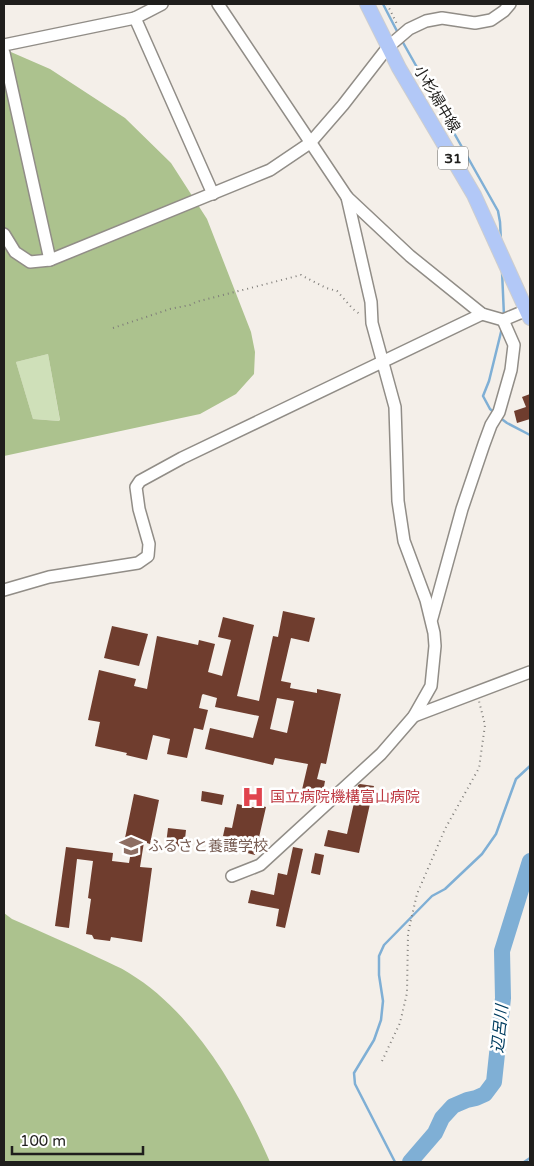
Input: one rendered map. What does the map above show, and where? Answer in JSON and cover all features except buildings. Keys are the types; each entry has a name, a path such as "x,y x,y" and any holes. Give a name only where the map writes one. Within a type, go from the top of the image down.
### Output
{"main road":[{"name":"小杉婦中線","path":"367,4 388,47 474,195 529,314"}],"street":[{"path":"4,45 135,18 162,4"},
{"path":"218,4 346,197 410,256 482,314 503,320 529,314"},
{"path":"4,234 15,252 30,262 50,260 270,170 310,143 344,105 388,47 409,29 426,21 442,18 475,23 491,20 510,4"},
{"path":"135,18 213,194"},
{"path":"4,53 50,260"},
{"path":"232,876 260,865 381,754 414,716 430,686 435,646 432,620 404,541 398,501 396,407 372,323 371,302 346,197"},
{"path":"4,590 49,578 138,563 148,556 149,544 139,509 136,487 140,481 182,458 482,314"},
{"path":"432,620 462,509 491,425 499,412 511,370 514,345 503,320"},
{"path":"414,716 530,672"}],"path":[{"path":"387,4 402,35"},
{"path":"113,328 170,309 301,275 326,288 337,291 353,309 372,323"},
{"path":"382,1061 400,1023 407,993 408,932 417,894 445,829 480,768 485,725 476,691"}],"green space":[{"path":"4,49 50,69 125,118 171,163 207,219 251,332 255,352 254,374 236,394 200,414 4,456","holes":["48,354 60,420 33,419 16,362"]},
{"path":"48,354 60,421 33,419 16,362"},
{"path":"4,913 12,919 126,971 153,990 175,1010 195,1032 230,1082 270,1162 4,1162"}],"waterway":[{"path":"383,4 399,35"},
{"path":"401,39 498,211 501,241"},
{"path":"502,271 504,316"},
{"path":"495,413 490,409 483,396 489,381 502,328"},
{"path":"499,417 530,435"},
{"path":"395,1162 355,1084 354,1073 374,1040 381,1020 383,1001 379,975 379,956 384,945 432,896 445,889 482,854 496,834 516,779 530,766"},
{"name":"辺呂川","path":"410,1162 435,1133 442,1118 453,1106 485,1094 494,1082 503,998 502,951 530,861"},
{"path":"524,1162 530,1158"}],"place":[{"name":"国立病院機構富山病院","path":"253,797"},
{"name":"ふるさと養護学校","path":"131,846"}]}
